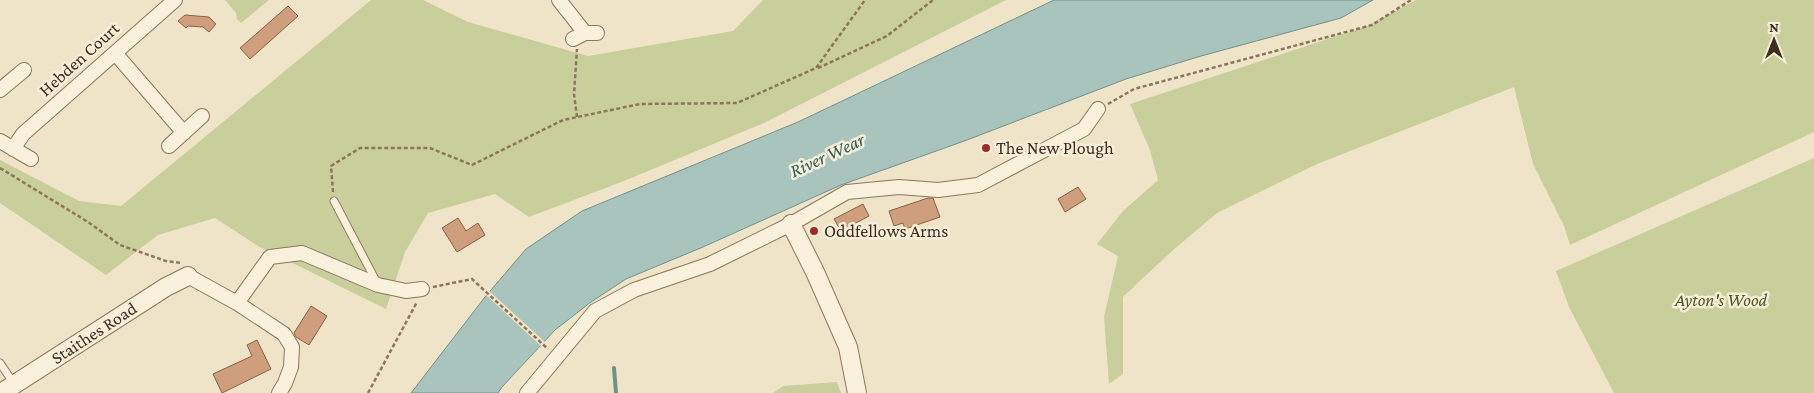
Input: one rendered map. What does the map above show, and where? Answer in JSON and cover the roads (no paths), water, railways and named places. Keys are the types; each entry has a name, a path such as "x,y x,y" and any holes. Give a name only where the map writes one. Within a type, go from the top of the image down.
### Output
{"street":[{"path":"560,0 585,35"},
{"name":"Hebden Court","path":"13,148 23,134 116,53 171,1"},
{"path":"116,53 184,133"},
{"name":"Hebden Court","path":"3,81 24,70"},
{"path":"527,393 594,311 634,290 710,264 791,224 847,192 899,187 938,190 978,185 1084,129 1098,109"},
{"path":"169,146 202,116"},
{"path":"0,141 31,159"},
{"path":"791,224 815,272 848,347 857,393"},
{"path":"237,303 270,257 302,253 378,285 406,291 422,289"},
{"path":"188,276 237,303 284,334 292,347 291,367 279,393"},
{"name":"Staithes Road","path":"7,389 166,287 188,276"}],"lane":[{"path":"334,201 378,285"},
{"path":"0,363 7,389"}],"water":[{"name":"River Wear","path":"1054,0 1373,0 1341,18 1201,56 1126,79 967,140 841,185 703,247 626,279 591,302 555,330 498,393 411,393 485,297 526,249 582,211 798,122"}],"waterway":[{"path":"614,368 616,393"}],"place":[{"name":"The New Plough","path":"986,148"},
{"name":"Oddfellows Arms","path":"814,231"}],"park label":[{"name":"Ayton's Wood","path":"1721,300"}]}
